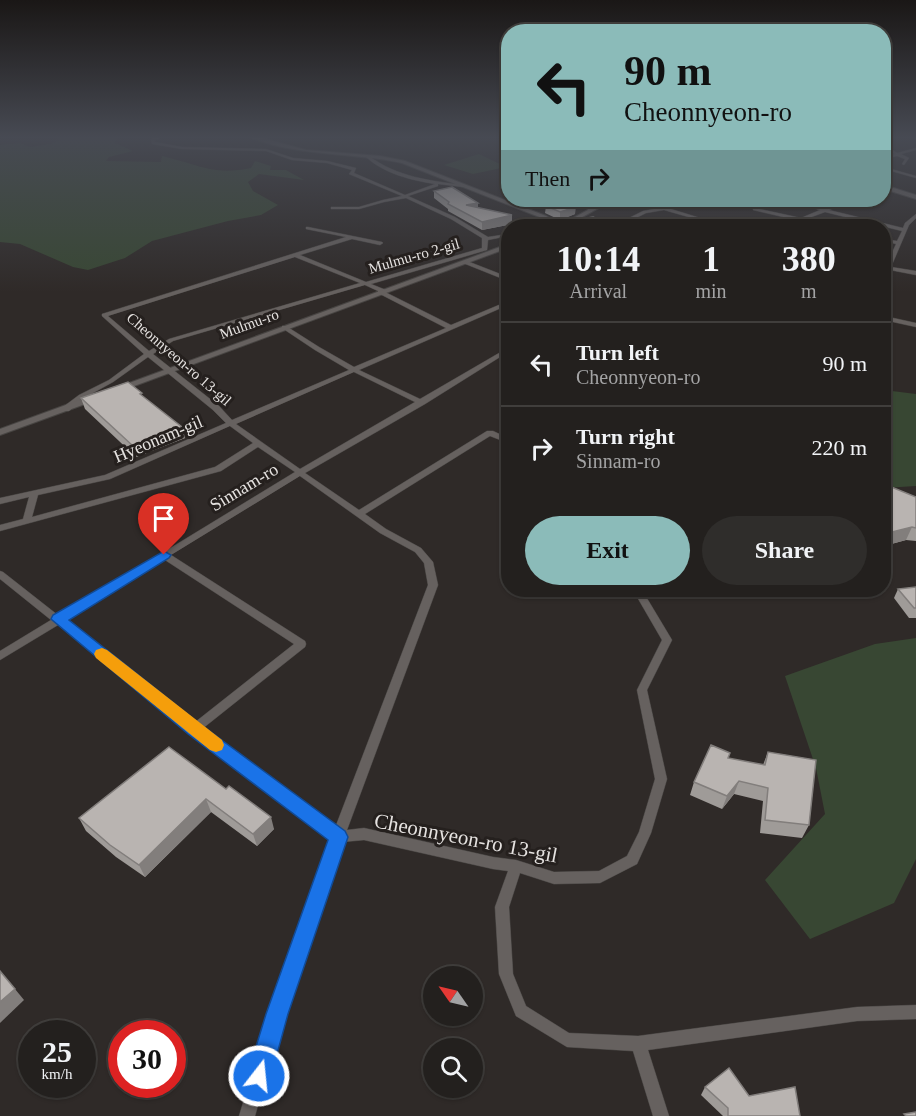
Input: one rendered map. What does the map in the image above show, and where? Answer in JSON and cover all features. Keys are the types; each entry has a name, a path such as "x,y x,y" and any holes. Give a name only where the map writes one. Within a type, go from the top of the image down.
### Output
{"main road":[{"path":"891,189 916,197"},
{"path":"575,219 597,207"},
{"name":"Mulmu-ro","path":"1,431 501,249"}],"street":[{"name":"Mulmu-ro 2-gil","path":"66,409 77,399 112,380 147,354 171,340 485,249 486,239 478,232 435,207 388,188"},
{"path":"333,208 359,208 408,196 423,188"},
{"path":"469,188 501,200"},
{"path":"518,207 548,219"},
{"path":"589,207 590,211"},
{"path":"637,207 637,215"},
{"path":"660,207 701,219"},
{"path":"630,219 637,215 676,207"},
{"path":"813,207 863,219"},
{"path":"803,219 832,207"},
{"path":"755,208 797,219"},
{"path":"891,256 906,224 916,215"},
{"path":"891,226 916,232"},
{"path":"308,228 380,243"},
{"path":"486,239 501,236"},
{"name":"Cheonnyeon-ro 13-gil","path":"352,237 104,315 147,354 216,408 231,424 383,531 418,550 428,562 433,585 338,837 364,834 493,863 516,866 554,878 600,876 632,860 645,833 661,779 642,690 667,640 642,597"},
{"path":"891,242 897,243"},
{"path":"296,255 364,283 452,328"},
{"path":"465,262 501,276"},
{"path":"891,268 916,273"},
{"name":"Hyeonam-gil","path":"0,501 106,477 501,306"},
{"path":"891,320 916,325"},
{"path":"284,327 323,354 354,371 423,402"},
{"name":"Sinnam-ro","path":"0,656 301,472 501,354"},
{"path":"359,514 490,433 501,438"},
{"path":"0,528 218,469 259,443"},
{"path":"27,521 34,495"},
{"path":"164,555 301,644 194,729"},
{"path":"0,574 194,729 338,837 277,1014 247,1116"},
{"path":"516,866 502,908 506,974 521,1011 567,1040 638,1044 857,1014 916,1012"},
{"path":"638,1044 661,1116"}],"green space":[{"path":"0,188 251,188 278,205 261,215 228,221 152,241 125,258 88,270 73,267 20,244 0,242"},
{"path":"891,391 916,394 916,486 891,488"},
{"path":"916,638 916,859 894,903 810,939 765,880 825,814 816,768 785,676 875,644"}],"building":[{"path":"454,188 478,203 466,205 512,215 482,222 448,204 449,202 434,191"},
{"path":"548,207 576,207 560,212"},
{"path":"128,382 182,427 133,446 81,398"},
{"path":"891,487 916,497 916,528 891,532"},
{"path":"916,587 916,608 914,608 898,589"},
{"path":"711,745 730,753 728,758 765,765 768,752 816,760 809,825 765,820 768,788 739,781 727,796 694,782"},
{"path":"169,747 226,789 229,786 271,817 253,834 206,799 139,865 110,845 79,818"},
{"path":"0,971 15,989 0,1002"},
{"path":"729,1068 749,1096 795,1087 800,1116 728,1116 728,1108 705,1087"},
{"path":"916,1112 916,1116 904,1114"}],"slow traffic":[{"path":"102,654 216,745"}],"route":[{"path":"164,555 58,619 194,729 338,837 277,1014 259,1076"}]}
